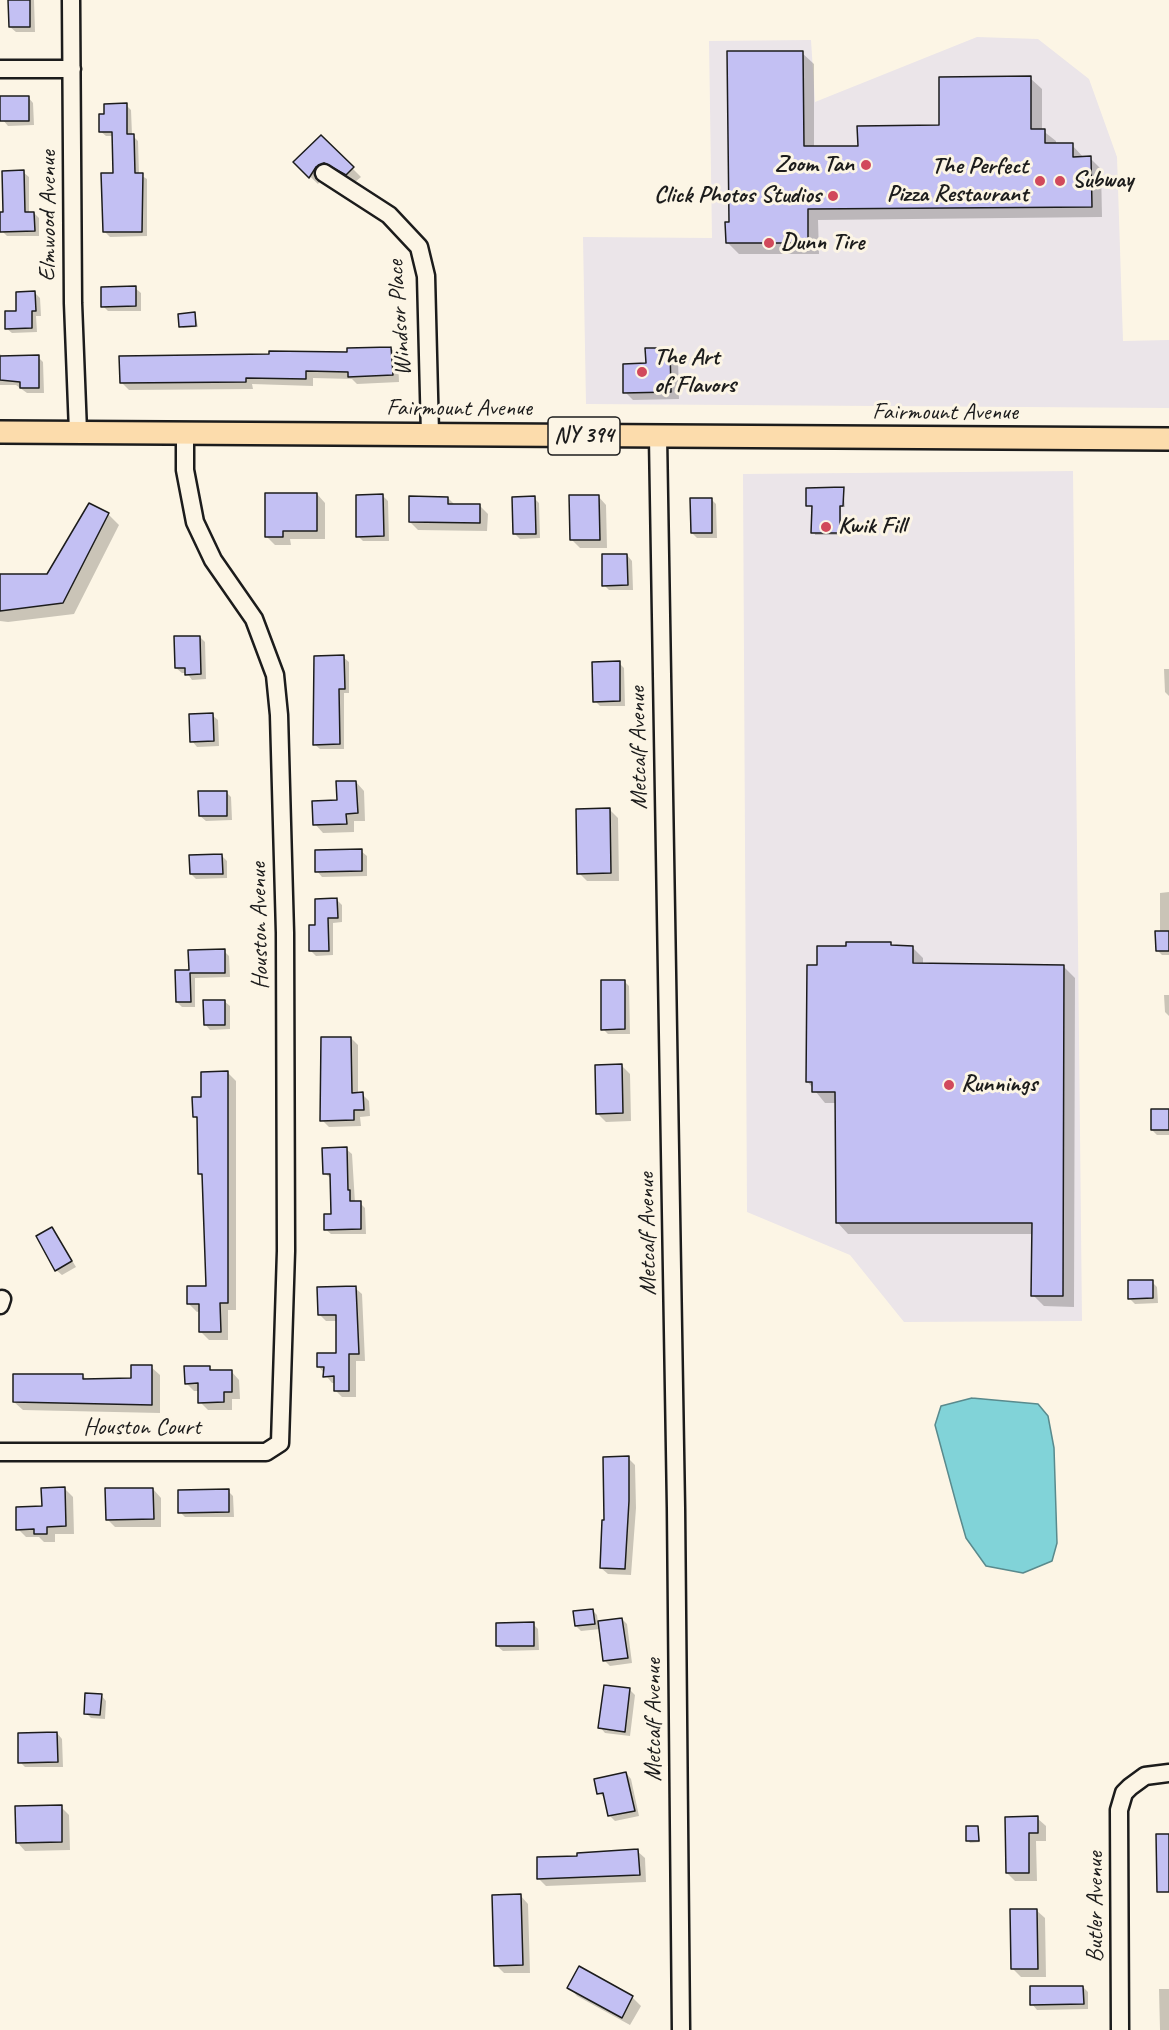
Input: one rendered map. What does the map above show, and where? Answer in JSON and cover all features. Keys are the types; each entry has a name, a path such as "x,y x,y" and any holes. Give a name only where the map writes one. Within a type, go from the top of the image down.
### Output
{"main road":[{"name":"Fairmount Avenue","path":"0,432 1169,439"}],"street":[{"name":"Elmwood Avenue","path":"71,0 73,303 78,432"},
{"path":"0,69 72,69"},
{"name":"Windsor Place","path":"324,173 389,215 419,247 426,276 430,434"},
{"name":"Houston Avenue","path":"185,432 185,470 195,522 213,560 254,619 275,675 278,705 285,933 286,1251 280,1443"},
{"name":"Metcalf Avenue","path":"658,437 676,1473 681,2030"},
{"name":"Houston Court","path":"0,1452 266,1452 280,1443"},
{"name":"Butler Avenue","path":"1120,2030 1119,1810 1124,1793 1145,1776 1169,1773"}],"shaded area":[{"path":"977,37 1038,39 1089,79 1117,157 1123,341 1169,340 1169,408 586,404 583,237 712,238 709,41 811,40 815,102"},
{"path":"1073,471 1082,1321 904,1322 850,1255 747,1212 743,474"}],"water":[{"path":"972,1398 1038,1404 1048,1416 1054,1448 1057,1543 1052,1561 1023,1573 986,1566 966,1538 935,1425 941,1406"}],"building":[{"path":"8,0 30,0 30,27 9,27"},
{"path":"727,51 803,51 804,146 858,146 857,126 939,125 939,77 1031,76 1031,129 1045,129 1045,143 1073,143 1073,157 1091,156 1092,207 808,209 808,243 726,243 725,222 729,222"},
{"path":"0,96 29,96 29,121 0,121"},
{"path":"127,103 127,134 134,134 135,173 143,173 142,232 103,232 101,173 113,173 112,132 99,132 99,114 104,114 104,104"},
{"path":"321,135 354,167 346,175 324,163 316,167 309,178 293,162"},
{"path":"24,170 25,212 34,212 35,231 0,232 0,212 3,212 2,171"},
{"path":"136,286 136,306 101,307 101,287"},
{"path":"35,291 36,311 32,311 32,328 5,329 5,311 16,311 16,292"},
{"path":"195,312 196,326 179,327 178,314"},
{"path":"391,347 393,375 348,377 348,372 306,371 306,379 246,378 246,382 120,383 119,356 269,354 269,351 347,352 347,348"},
{"path":"645,348 670,348 671,392 623,393 623,364 646,363"},
{"path":"39,355 39,388 20,388 20,382 0,380 0,356"},
{"path":"844,487 843,506 840,506 840,533 811,533 812,506 806,506 806,488"},
{"path":"265,493 317,493 317,531 283,531 283,537 265,537"},
{"path":"383,494 384,536 356,537 356,495"},
{"path":"569,495 599,495 600,540 570,540"},
{"path":"409,496 448,497 448,504 480,504 480,523 409,522"},
{"path":"535,496 536,534 513,534 512,497"},
{"path":"690,498 712,498 712,533 691,533"},
{"path":"89,503 109,513 63,603 0,611 0,574 47,574"},
{"path":"602,554 627,554 628,585 602,586"},
{"path":"174,636 200,636 201,674 185,675 185,668 175,668"},
{"path":"344,655 345,689 339,689 340,744 313,745 314,656"},
{"path":"620,661 620,701 593,702 592,662"},
{"path":"213,713 214,741 190,742 189,714"},
{"path":"336,781 356,781 358,813 346,814 347,824 313,825 312,801 337,800"},
{"path":"198,791 227,791 227,816 199,816"},
{"path":"610,808 611,873 577,874 576,809"},
{"path":"362,849 362,871 315,872 315,850"},
{"path":"222,854 223,874 190,874 189,855"},
{"path":"337,898 338,918 328,918 329,951 309,951 309,925 315,925 315,899"},
{"path":"1155,931 1169,931 1169,951 1156,951"},
{"path":"846,942 891,942 891,945 913,946 913,963 1064,965 1063,1296 1031,1296 1032,1223 836,1223 835,1092 812,1092 812,1082 806,1082 807,965 817,965 817,946 846,946"},
{"path":"225,949 225,973 190,973 191,1002 176,1002 175,970 189,970 188,950"},
{"path":"601,980 625,980 625,1029 601,1030"},
{"path":"203,1000 225,1000 225,1025 204,1025"},
{"path":"321,1037 351,1037 352,1093 363,1092 364,1110 354,1110 354,1120 320,1121"},
{"path":"622,1064 623,1113 596,1114 595,1065"},
{"path":"228,1071 228,1303 220,1303 221,1332 199,1332 199,1304 187,1304 187,1286 206,1286 202,1174 198,1174 197,1117 193,1117 192,1097 201,1097 201,1072"},
{"path":"1151,1109 1169,1109 1169,1130 1151,1130"},
{"path":"347,1147 348,1190 350,1190 350,1201 361,1201 361,1229 324,1230 324,1214 331,1214 330,1174 323,1174 322,1148"},
{"path":"52,1227 72,1261 55,1271 36,1236"},
{"path":"1128,1280 1153,1280 1153,1298 1128,1299"},
{"path":"356,1286 359,1354 349,1354 349,1391 334,1391 334,1376 323,1377 324,1367 317,1367 317,1353 336,1353 336,1315 318,1315 317,1287"},
{"path":"131,1365 152,1365 152,1405 13,1402 13,1374 83,1374 83,1379 131,1378"},
{"path":"184,1366 210,1366 210,1370 232,1370 232,1392 224,1392 224,1402 198,1403 198,1383 185,1384"},
{"path":"629,1456 625,1569 600,1568 602,1520 604,1520 603,1457"},
{"path":"65,1487 66,1526 47,1527 47,1534 34,1534 34,1529 16,1530 16,1507 42,1506 41,1488"},
{"path":"105,1488 153,1488 154,1519 106,1520"},
{"path":"229,1489 229,1512 178,1513 178,1490"},
{"path":"593,1609 595,1624 575,1626 573,1611"},
{"path":"622,1618 628,1658 603,1661 598,1621"},
{"path":"534,1622 534,1646 496,1646 496,1623"},
{"path":"604,1685 630,1688 625,1732 598,1728"},
{"path":"85,1693 102,1694 100,1715 84,1714"},
{"path":"57,1732 58,1762 18,1763 18,1733"},
{"path":"626,1772 635,1811 608,1816 603,1793 597,1794 594,1779"},
{"path":"62,1805 62,1842 16,1843 15,1806"},
{"path":"1038,1816 1038,1833 1029,1833 1029,1873 1006,1873 1005,1817"},
{"path":"966,1826 978,1826 979,1841 966,1841"},
{"path":"1156,1834 1169,1834 1169,1892 1157,1892"},
{"path":"638,1849 640,1875 537,1879 537,1857 577,1856 577,1853"},
{"path":"521,1894 523,1965 494,1966 492,1895"},
{"path":"1010,1909 1037,1909 1038,1969 1011,1969"},
{"path":"579,1966 633,1996 622,2018 567,1988"},
{"path":"1030,1986 1083,1986 1084,2004 1030,2005"}],"place":[{"name":"Zoom Tan","path":"866,165"},
{"name":"The Perfect Pizza Restaurant","path":"1040,181"},
{"name":"Subway","path":"1060,181"},
{"name":"Click Photos Studios","path":"833,196"},
{"name":"Dunn Tire","path":"769,243"},
{"name":"The Art of Flavors","path":"642,372"},
{"name":"Kwik Fill","path":"826,527"},
{"name":"Runnings","path":"949,1085"}]}
